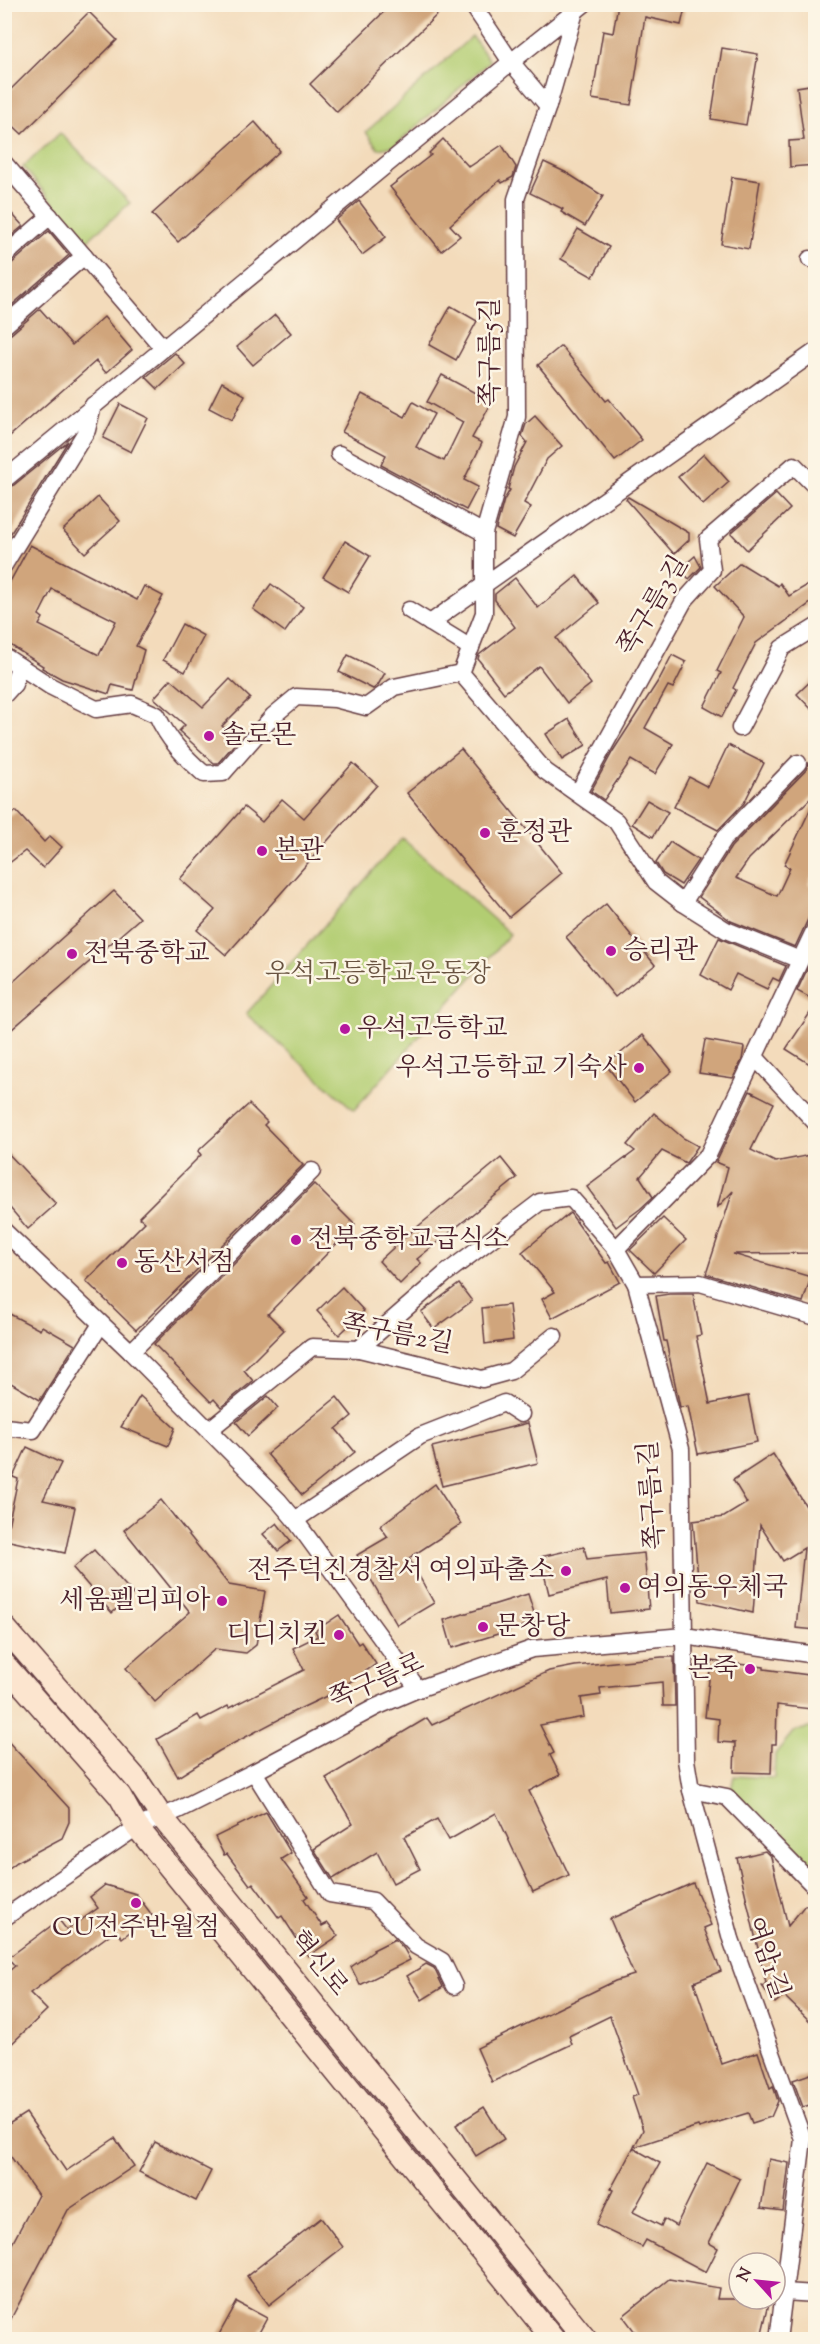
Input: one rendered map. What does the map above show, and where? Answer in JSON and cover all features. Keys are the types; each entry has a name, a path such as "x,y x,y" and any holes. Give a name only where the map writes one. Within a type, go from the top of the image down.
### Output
{"street":[{"path":"472,4 511,62 548,106"},
{"name":"쪽구름5길","path":"4,480 579,7"},
{"name":"쪽구름5길","path":"484,533 517,417 516,199 579,7"},
{"path":"4,163 163,348"},
{"path":"4,256 50,216"},
{"path":"4,326 84,256"},
{"path":"430,622 816,351"},
{"path":"4,565 87,430 93,405"},
{"path":"339,454 484,533 484,613 461,673"},
{"name":"쪽구름3길","path":"578,793 684,602 712,570 708,538 794,465 816,487"},
{"path":"409,610 471,648"},
{"path":"740,728 782,648 816,627"},
{"path":"4,656 50,686 96,709 132,704 157,715 165,732 180,752 204,774 223,773 273,716 296,697 335,699 366,707 394,687 461,673"},
{"path":"4,696 14,684 19,666"},
{"path":"461,673 544,771 616,821 656,882 683,903 726,930 800,960"},
{"path":"683,903 723,840 798,763"},
{"path":"359,1349 445,1274 540,1202 571,1198 616,1249 708,1155 816,927"},
{"path":"754,1056 816,1123"},
{"path":"131,1352 312,1171"},
{"path":"4,1231 131,1352 295,1520 418,1689"},
{"name":"쪽구름1길","path":"616,1249 636,1284 681,1449 684,1636"},
{"path":"636,1284 700,1283 816,1317"},
{"path":"4,1427 33,1430 101,1324"},
{"name":"쪽구름2길","path":"208,1430 312,1347 359,1349 482,1379 511,1371 554,1336"},
{"path":"295,1520 420,1436 504,1403 521,1414"},
{"name":"혁신로","path":"4,1627 137,1780 161,1815 586,2340"},
{"name":"쪽구름로","path":"4,1918 137,1827 254,1772 376,1707 418,1689 532,1648 684,1636 816,1654"},
{"name":"여암1길","path":"684,1636 686,1760 691,1790 731,1939 803,2139 787,2268"},
{"name":"혁신로","path":"4,1664 120,1796 137,1827 554,2340"},
{"path":"254,1772 330,1894 373,1901 416,1946 442,1960 454,1986"},
{"path":"691,1790 727,1797 816,1888"},
{"path":"803,2139 816,2126"},
{"path":"787,2292 816,2294"},
{"name":"여암1길","path":"778,2340 782,2311"}],"green space":[{"path":"472,36 490,61 395,146 378,149 366,132"},
{"path":"60,133 130,203 86,242 23,167"},
{"name":"우석고등학교운동장","path":"402,838 510,934 354,1110 246,1014"},
{"path":"815,1727 815,1882 730,1794 734,1776 774,1778 775,1754 794,1731"}],"building":[{"path":"392,4 448,4 337,112 310,84"},
{"path":"618,4 686,4 681,25 645,17 631,105 592,99 603,31 613,33"},
{"path":"89,12 117,40 22,134 4,117 4,96"},
{"path":"722,48 758,54 746,125 711,119"},
{"path":"816,84 816,165 790,167 789,141 804,140 797,87"},
{"path":"255,122 280,151 178,242 152,214"},
{"path":"443,139 469,167 502,145 516,167 513,177 502,183 500,180 450,225 460,236 441,251 390,187 431,155 429,153"},
{"path":"544,162 567,173 603,196 585,226 561,212 563,209 530,193"},
{"path":"732,177 760,181 749,249 721,244"},
{"path":"359,201 386,237 362,255 336,220"},
{"path":"4,205 23,226 4,242"},
{"path":"578,229 609,247 593,277 561,259"},
{"path":"49,231 69,255 4,312 4,266 11,264"},
{"path":"451,306 477,321 456,360 429,345"},
{"path":"40,309 72,345 104,317 132,350 106,373 96,361 4,441 4,336 11,334"},
{"path":"275,315 291,333 253,365 237,347"},
{"path":"561,346 606,401 609,399 642,440 615,461 538,365"},
{"path":"175,353 185,364 158,389 146,377"},
{"path":"442,375 492,402 472,438 482,443 464,480 478,487 466,510 381,465 386,455 342,432 362,394 405,417 413,402 434,414 416,447 444,461 463,422 427,402"},
{"path":"222,382 245,395 232,420 209,408"},
{"path":"120,404 148,418 131,452 103,438"},
{"path":"535,416 562,446 547,459 524,503 531,507 513,538 496,529 504,500 510,490 508,489 514,467 527,442 522,436 526,424"},
{"path":"68,441 4,544 4,495"},
{"path":"704,454 729,482 703,505 678,477"},
{"path":"776,494 790,509 747,550 731,533"},
{"path":"98,497 120,521 85,553 63,530"},
{"path":"628,497 689,533 689,540 674,554 626,499"},
{"path":"345,541 370,556 348,592 323,577"},
{"path":"30,545 137,600 144,586 163,596 136,646 144,650 133,690 112,685 109,694 62,679 4,641 4,593","holes":["52,589 116,621 99,655 39,625 43,618 39,615"]},
{"path":"695,556 701,567 689,579 680,569"},
{"path":"740,563 778,586 780,583 789,596 816,580 816,599 756,643 733,688 736,690 722,717 704,707 721,673 717,671 744,617 715,586"},
{"path":"577,576 599,603 556,638 591,684 567,703 539,666 504,693 478,659 479,655 515,627 495,600 495,594 515,578 538,608"},
{"path":"271,584 303,607 285,632 253,609"},
{"path":"182,624 204,636 185,672 163,660"},
{"path":"348,655 385,673 378,685 373,689 339,672"},
{"path":"672,655 686,662 673,688 668,686 645,728 673,744 655,774 631,760 604,800 591,791"},
{"path":"816,676 816,714 797,694"},
{"path":"171,679 203,707 230,679 250,698 222,726 238,740 218,763 214,763 179,731 185,725 154,698"},
{"path":"569,719 586,745 562,760 546,734"},
{"path":"728,745 764,763 744,803 718,830 674,807 689,777 708,787"},
{"name":"훈정관","path":"461,749 562,873 509,917 407,793"},
{"name":"본관","path":"353,763 377,785 226,955 197,930 215,910 180,879 244,807 262,822 282,799 304,818"},
{"path":"808,763 816,769 816,793 749,859 736,878 777,896 790,868 784,865 816,797 816,868 808,884 816,888 816,902 795,947 731,921 699,897 731,847 806,770"},
{"path":"647,800 668,812 653,837 632,824"},
{"path":"16,811 44,842 50,836 62,847 43,868 25,851 4,867 4,822"},
{"path":"670,842 698,860 681,885 663,874 656,863"},
{"name":"전북중학교","path":"114,891 140,918 4,1036 4,990"},
{"name":"승리관","path":"606,904 655,965 615,997 566,937"},
{"path":"719,938 786,966 779,981 773,978 767,989 736,974 728,990 701,975"},
{"path":"813,957 816,959 816,1001 797,991"},
{"path":"816,1004 816,1068 786,1049"},
{"name":"우석고등학교 기숙사","path":"643,1035 672,1071 635,1102 606,1065"},
{"path":"705,1040 744,1047 742,1060 733,1078 699,1073"},
{"path":"750,1091 774,1103 751,1150 775,1162 816,1154 816,1253 733,1254 811,1277 803,1302 706,1274 733,1191 717,1208 728,1167 716,1162"},
{"path":"249,1104 267,1122 264,1125 303,1165 136,1330 86,1281 145,1222 139,1217 201,1155 198,1151"},
{"path":"654,1113 683,1138 698,1146 686,1163 662,1151 640,1177 653,1197 616,1227 587,1187 635,1151 627,1145"},
{"path":"4,1149 56,1204 28,1229 4,1201"},
{"path":"501,1158 517,1178 417,1259 421,1263 400,1284 379,1261"},
{"path":"314,1184 355,1225 268,1314 284,1330 244,1370 253,1381 221,1407 214,1399 211,1402 154,1344"},
{"path":"570,1213 606,1263 609,1262 620,1282 552,1318 542,1299 555,1292 522,1252"},
{"path":"663,1218 686,1240 654,1273 630,1250"},
{"path":"459,1284 472,1301 434,1329 421,1312"},
{"path":"342,1287 364,1311 339,1335 317,1311"},
{"path":"693,1294 701,1335 696,1336 710,1404 748,1396 757,1442 698,1454 688,1406 680,1407 666,1341 664,1341 656,1296"},
{"path":"509,1305 513,1340 485,1344 482,1308"},
{"path":"4,1311 40,1330 42,1326 75,1345 40,1400 4,1379"},
{"path":"140,1396 175,1428 168,1446 121,1427"},
{"path":"268,1396 278,1408 248,1436 236,1422"},
{"path":"337,1397 352,1416 336,1429 355,1452 302,1495 267,1454"},
{"path":"528,1423 538,1463 442,1486 432,1447"},
{"path":"27,1447 61,1463 43,1500 75,1507 65,1553 5,1540 18,1479 13,1477"},
{"path":"773,1454 816,1522 816,1630 796,1628 804,1548 783,1561 760,1525 753,1613 700,1601 693,1521 724,1517 747,1503 733,1480"},
{"path":"435,1484 461,1524 409,1558 434,1603 397,1625 357,1555 388,1537 380,1526"},
{"name":"세움펠리피아","path":"161,1500 229,1585 265,1591 256,1645 246,1653 215,1649 155,1702 126,1668 190,1612 124,1530"},
{"path":"277,1523 291,1541 278,1551 263,1534"},
{"path":"584,1547 587,1559 644,1553 649,1609 610,1613 607,1580 549,1594 540,1557"},
{"path":"94,1550 133,1594 112,1613 73,1568"},
{"path":"528,1594 537,1622 452,1648 444,1620"},
{"path":"339,1615 358,1644 361,1642 376,1664 335,1692 219,1751 178,1777 157,1739 198,1715 201,1720 304,1670 293,1648 318,1636 315,1631"},
{"path":"674,1657 675,1706 663,1706 662,1682 600,1688 601,1695 581,1698 584,1717 540,1725 554,1753 550,1755 560,1775 529,1791 569,1875 533,1892 496,1813 449,1840 437,1819 404,1837 420,1869 393,1883 377,1852 333,1879 314,1849 353,1824 326,1778 427,1718 432,1725 549,1671"},
{"path":"711,1661 816,1676 811,1709 777,1705 776,1744 772,1744 771,1773 734,1772 735,1743 718,1742 719,1719 705,1717"},
{"path":"4,1737 69,1808 69,1822 62,1838 17,1862 4,1872"},
{"path":"266,1812 291,1853 281,1859 308,1896 304,1899 322,1926 328,1923 338,1936 308,1956 282,1916 279,1918 253,1883 250,1885 227,1854 224,1855 215,1837"},
{"path":"765,1851 771,1857 788,1926 805,1905 816,1914 816,2027 784,1996 775,2003 762,1986 766,1983 737,1858"},
{"path":"693,1883 711,1925 704,1928 721,1971 694,1982 722,2064 758,2052 770,2088 773,2086 778,2101 771,2117 752,2123 748,2113 699,2128 698,2126 634,2147 643,2130 632,2097 638,2095 610,2016 569,2036 572,2044 492,2082 477,2048 615,1981 634,1975 610,1919"},
{"path":"105,1885 136,1894 152,1915 122,1938 116,1930 30,1993 47,2010 4,2051 4,1975 15,1966 8,1958 59,1920 67,1930 98,1908 90,1897"},
{"path":"395,1939 410,1960 360,1985 351,1967 373,1950"},
{"path":"426,1964 434,1968 443,1987 422,2000 407,1976"},
{"path":"816,2072 816,2103 803,2107 793,2080"},
{"path":"484,2107 504,2139 476,2156 456,2125"},
{"path":"26,2113 66,2171 115,2138 134,2166 68,2210 4,2332 4,2259 38,2195 4,2147 4,2127"},
{"path":"155,2142 211,2171 196,2201 139,2172"},
{"path":"633,2148 660,2163 633,2212 661,2226 664,2219 676,2226 707,2163 740,2179 709,2243 718,2248 706,2272 646,2240 642,2247 596,2225 613,2190 611,2189"},
{"path":"769,2159 789,2163 783,2211 761,2208"},
{"path":"321,2218 343,2247 269,2305 247,2276"},
{"path":"669,2279 719,2288 717,2299 727,2299 727,2311 767,2311 761,2337 756,2337 755,2340 641,2340 623,2316"},
{"path":"237,2302 267,2318 255,2340 216,2340"}],"place":[{"name":"솔로몬","path":"209,736"},
{"name":"훈정관","path":"485,833"},
{"name":"본관","path":"262,851"},
{"name":"승리관","path":"611,951"},
{"name":"전북중학교","path":"72,954"},
{"name":"우석고등학교","path":"345,1029"},
{"name":"우석고등학교 기숙사","path":"639,1068"},
{"name":"전북중학교급식소","path":"296,1240"},
{"name":"동산서점","path":"122,1263"},
{"name":"전주덕진경찰서 여의파출소","path":"566,1571"},
{"name":"여의동우체국","path":"625,1588"},
{"name":"세움펠리피아","path":"222,1601"},
{"name":"문창당","path":"483,1627"},
{"name":"디디치킨","path":"339,1635"},
{"name":"본죽","path":"750,1669"},
{"name":"CU전주반월점","path":"136,1903"}]}
